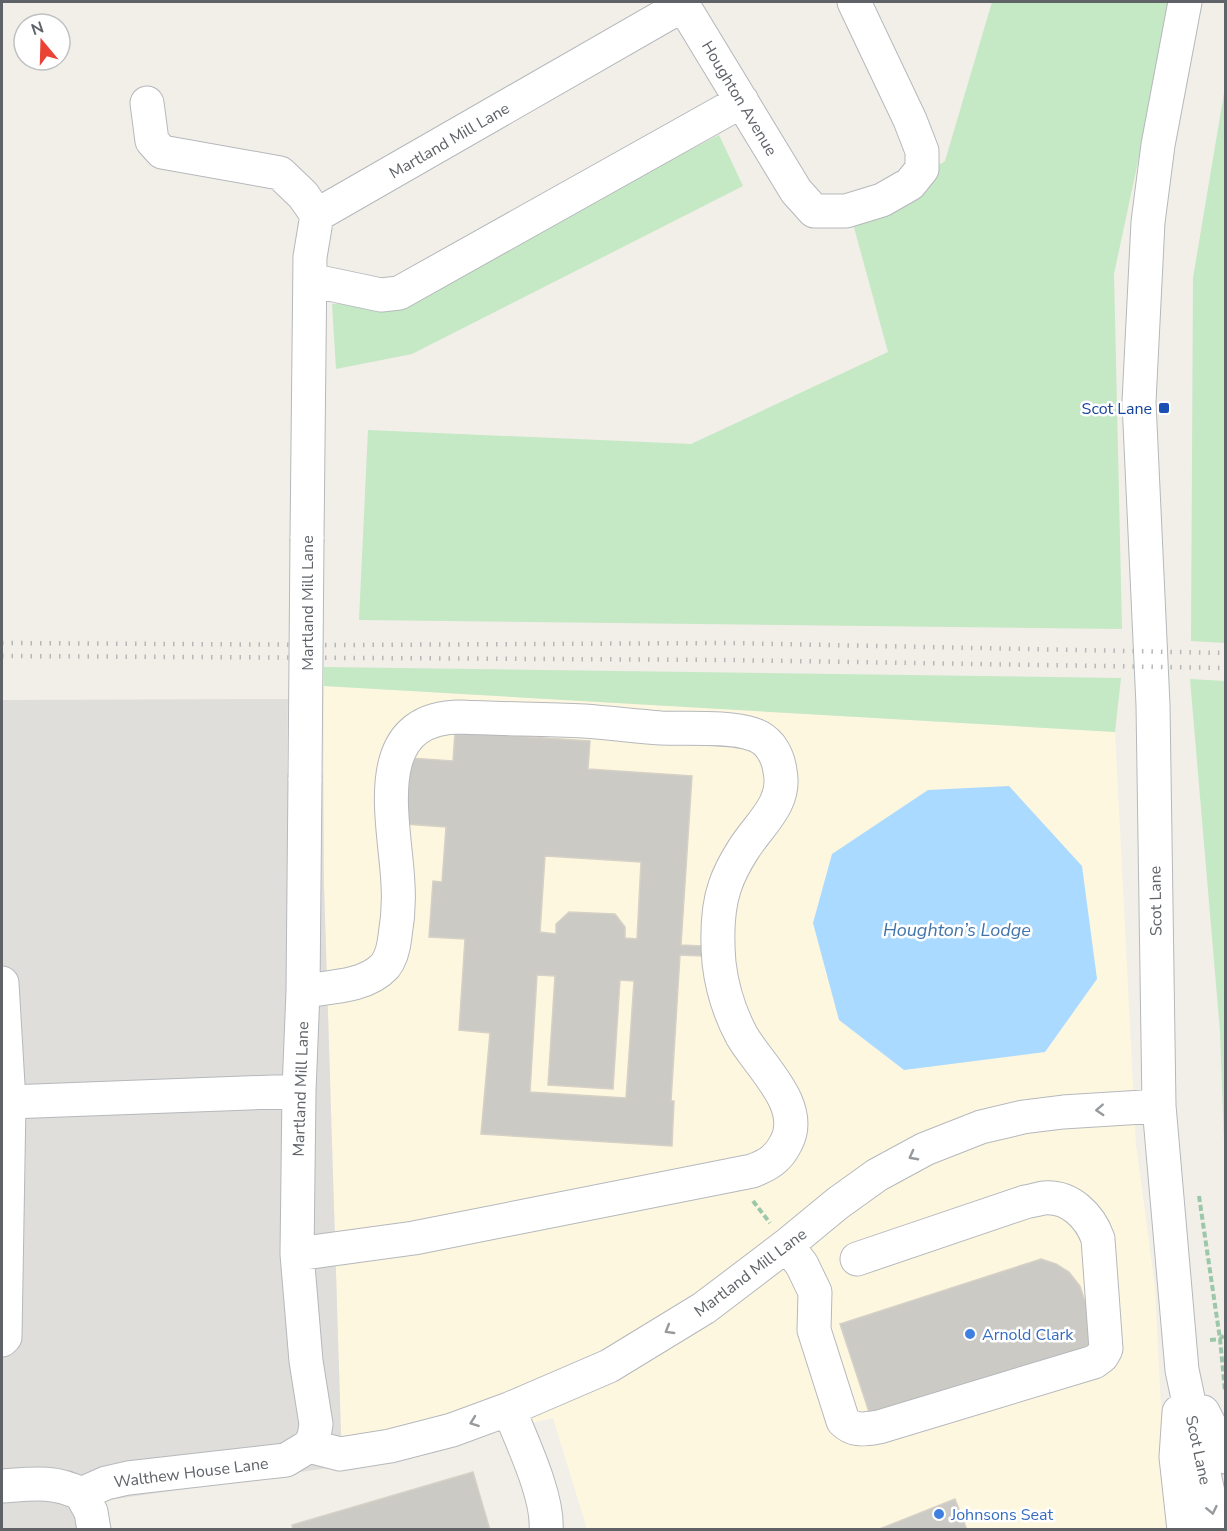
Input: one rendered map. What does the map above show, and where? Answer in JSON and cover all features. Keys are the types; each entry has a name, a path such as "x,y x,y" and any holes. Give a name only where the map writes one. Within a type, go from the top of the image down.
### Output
{"street":[{"name":"Houghton Avenue","path":"687,2 742,101 796,191 814,211 846,211 882,200 910,184 922,168 922,151 910,120 854,2"},
{"name":"Martland Mill Lane","path":"687,2 317,215 310,257 303,991 297,1254 306,1361 316,1424 314,1437 309,1446 340,1454 390,1446 452,1430 509,1409 609,1366 704,1308 788,1245 838,1203 877,1175 925,1149 981,1127 1023,1117 1159,1106"},
{"name":"Scot Lane","path":"1185,2 1158,145 1148,222 1139,402 1153,705 1159,1106 1182,1370 1216,1530"},
{"path":"310,279 381,295 399,293 742,101"},
{"path":"147,103 152,141 162,152 280,173 303,195 317,215"},
{"path":"297,1254 414,1238 752,1171 770,1164 781,1153 792,1128 791,1114 786,1100 755,1056 733,1016 724,990 719,964 718,940 724,887 743,849 776,806 781,792 782,778 778,760 762,738 738,731 461,717 444,717 426,725 411,734 402,745 395,764 390,809 399,884 398,911 392,952 386,965 375,974 362,980 303,991"},
{"path":"2,983 9,1102 5,1337 2,1340"},
{"path":"9,1102 299,1091"},
{"path":"788,1245 812,1282 815,1292 813,1317 818,1346 843,1421 850,1428 865,1430 879,1427 1094,1362 1102,1356 1106,1349 1098,1239 1094,1226 1082,1212 1066,1202 1045,1198 1025,1202 857,1259"},
{"name":"Scot Lane","path":"1182,1370 1176,1457 1184,1530"},
{"path":"1182,1370 1226,1457"},
{"path":"509,1409 538,1486 546,1519 546,1530"},
{"name":"Walthew House Lane","path":"81,1494 96,1486 128,1478 286,1460 309,1446"},
{"path":"2,1486 54,1484 69,1487 81,1494 91,1512 94,1530"}],"path":[{"path":"735,1174 736,1180 788,1245"},
{"path":"1220,1340 1226,1334"}],"shaded area":[{"path":"324,686 1115,732 1136,1145 1155,1287 1167,1529 587,1529 553,1418 342,1466 324,884"},
{"path":"288,699 287,777 323,777 324,884 342,1466 74,1505 79,1529 2,1529 2,700"}],"green space":[{"path":"992,2 1172,2 1114,274 1122,629 359,620 368,430 691,444 888,352 852,220 945,161"},
{"path":"1225,87 1225,643 1191,641 1193,278"},
{"path":"719,135 743,186 412,354 336,369 332,304 401,300"},
{"path":"324,667 1121,678 1115,732 324,686"},
{"path":"1190,679 1225,681 1225,1170 1220,1031"}],"water":[{"name":"Houghton’s Lodge","path":"1009,786 1082,866 1097,979 1045,1052 904,1070 839,1020 813,923 832,854 928,790"}],"building":[{"path":"455,732 590,741 588,769 692,776 681,945 702,946 702,956 680,955 671,1101 674,1101 672,1146 481,1134 490,1033 459,1030 465,939 429,937 433,881 442,882 446,827 405,824 410,758 453,761","holes":["545,856 641,862 637,939 625,938 625,927 615,914 569,912 556,924 556,934 540,932","537,975 555,976 548,1085 613,1089 620,980 634,981 626,1098 530,1092"]},
{"name":"Arnold Clark","path":"1041,1259 1069,1272 1080,1286 1099,1344 871,1418 840,1324"},
{"path":"473,1472 490,1530 293,1530 292,1525"},
{"name":"Johnsons Seat","path":"955,1499 967,1530 877,1530"}],"railway":[{"path":"2,643 343,645 728,643 1226,653"},
{"path":"2,656 728,660 1226,668"}],"place":[{"name":"Scot Lane","path":"1164,408"},
{"name":"Arnold Clark","path":"970,1334"},
{"name":"Johnsons Seat","path":"939,1514"}]}
